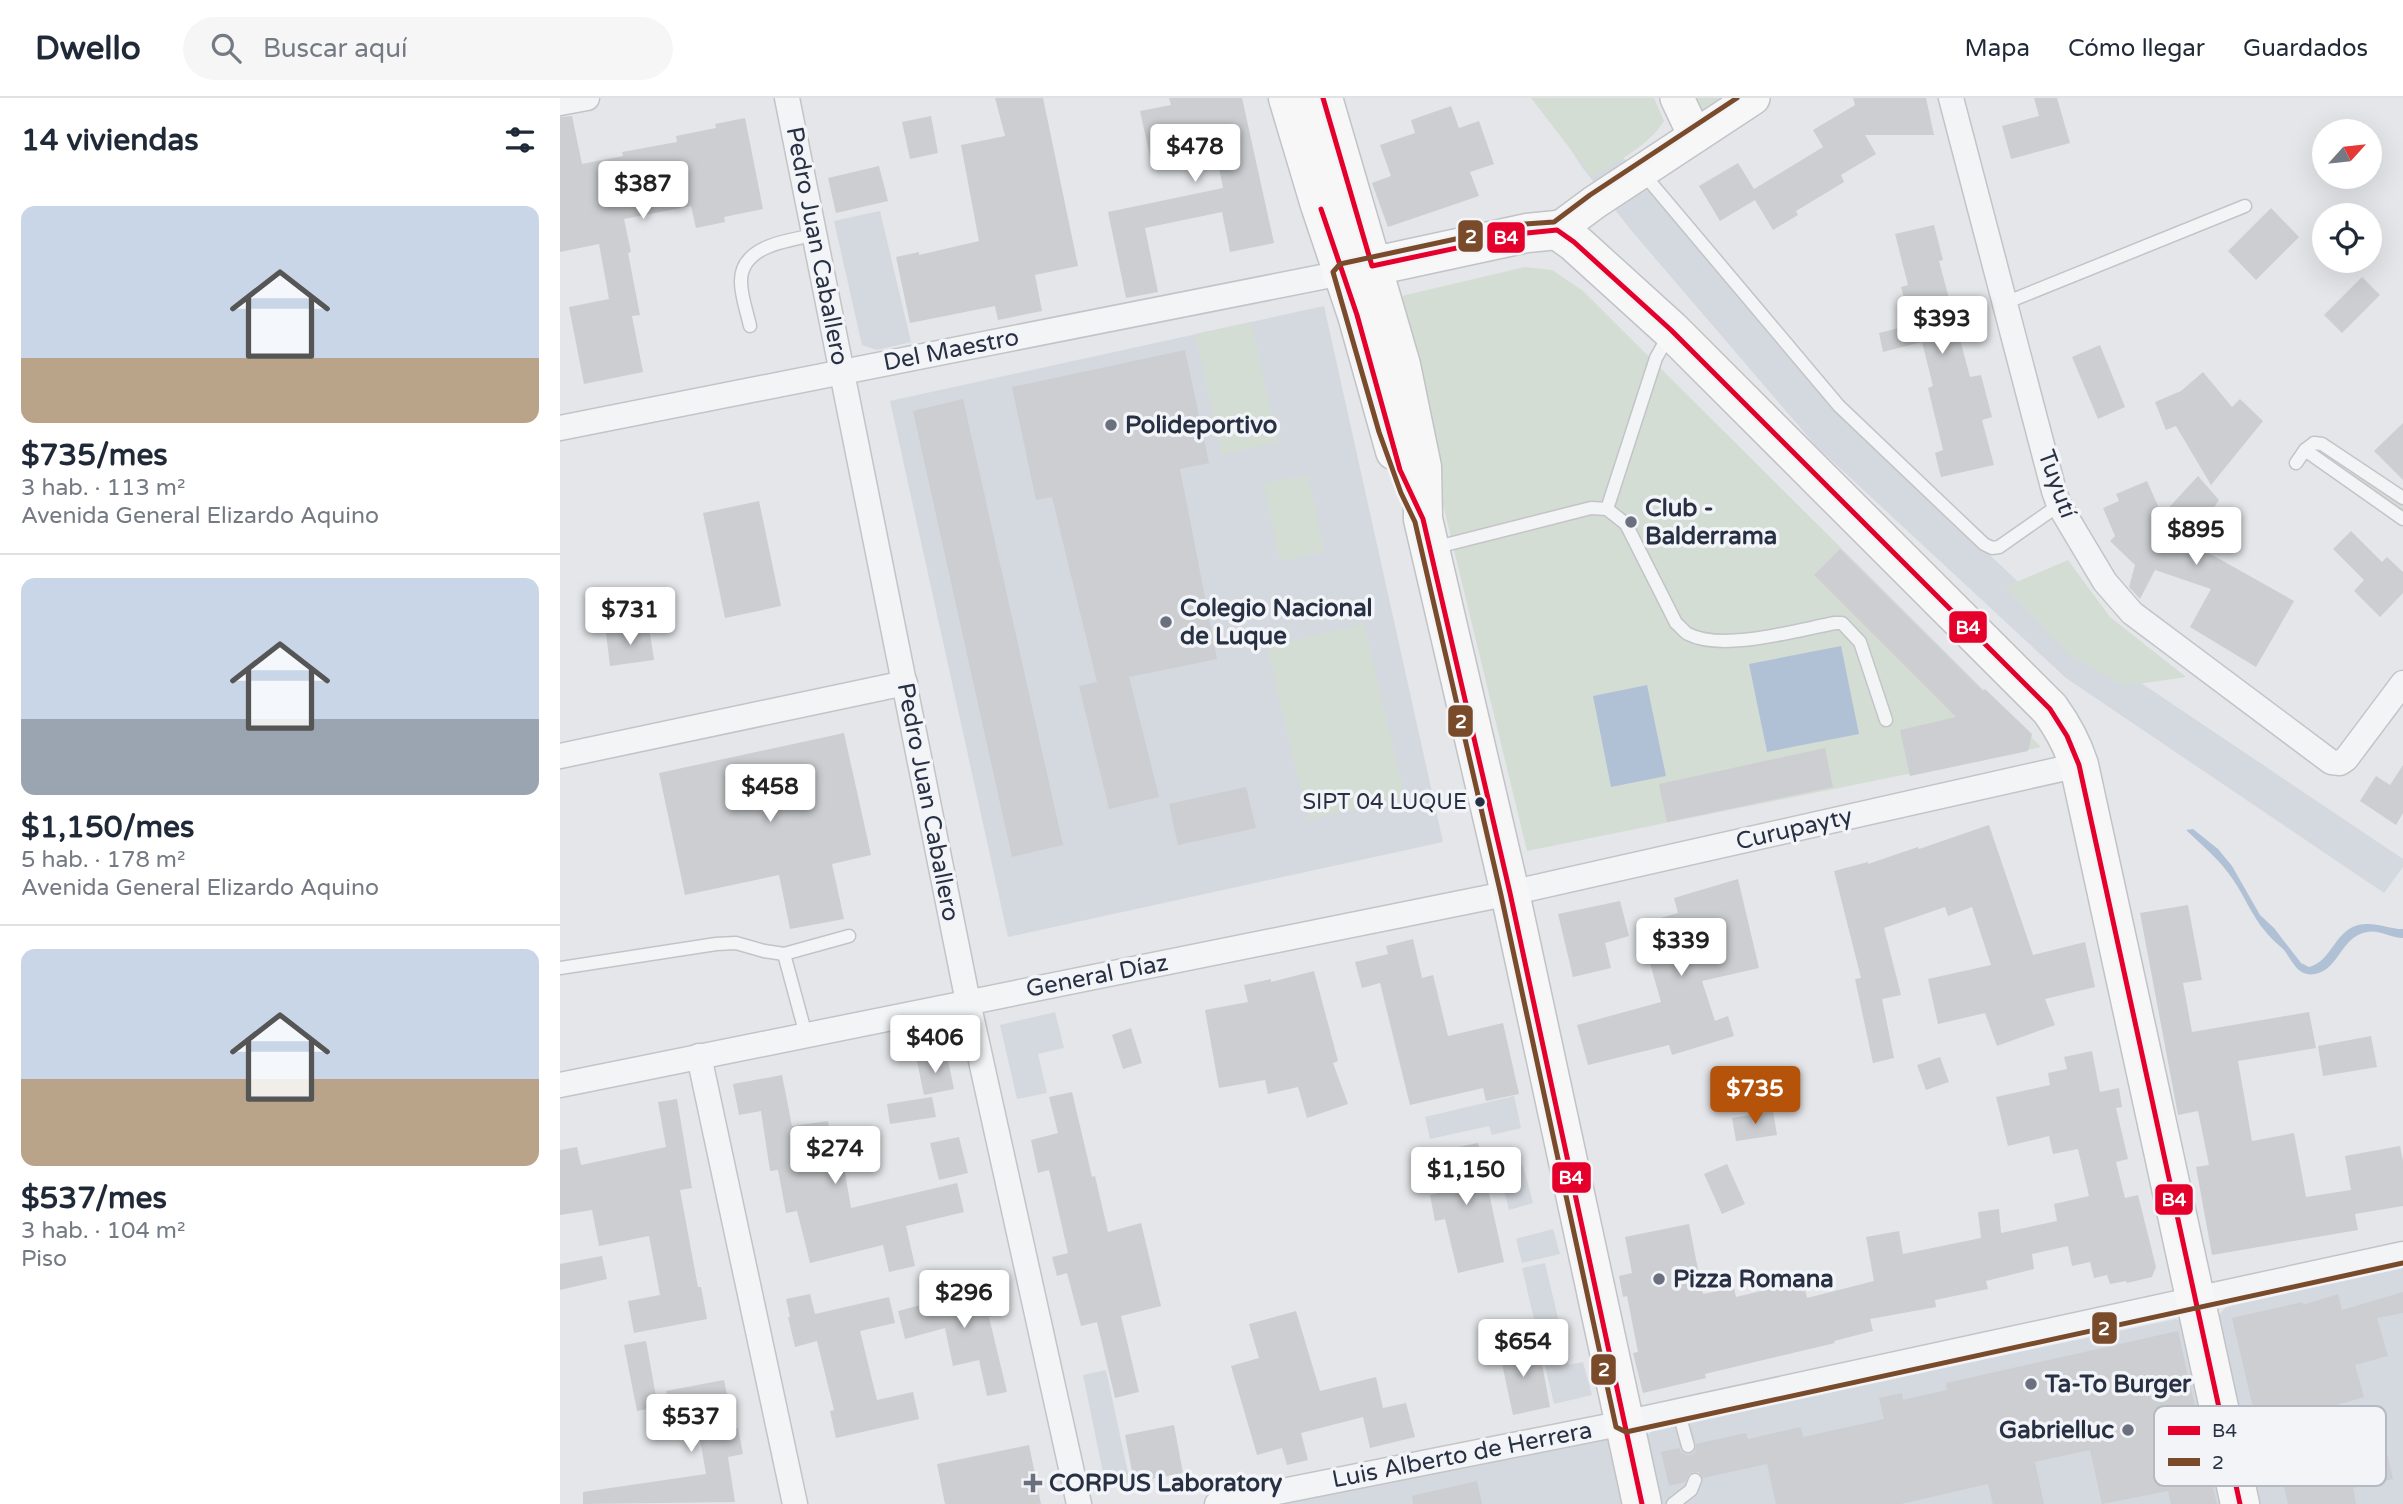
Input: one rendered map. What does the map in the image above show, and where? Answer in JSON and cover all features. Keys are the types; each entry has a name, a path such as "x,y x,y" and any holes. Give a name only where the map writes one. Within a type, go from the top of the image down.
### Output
{"main road":[{"path":"1289,98 1357,269"},
{"path":"1323,98 1357,269 1357,315 1400,470 1426,534 1510,893 1642,1504"},
{"path":"1677,98 1695,136"},
{"path":"1357,269 1527,233 1557,230 1641,171 1754,98"},
{"path":"1557,230 1574,242 1671,330 2050,709 2073,744 2220,1406"},
{"path":"2237,1486 2241,1504"}],"street":[{"path":"560,103 587,98"},
{"name":"Pedro Juan Caballero","path":"787,98 968,1002 1079,1504"},
{"name":"Tuyutí","path":"1951,98 2059,505 2105,582 2132,612 2331,762 2340,763 2346,759 2403,683"},
{"name":"Del Maestro","path":"560,428 1357,269"},
{"path":"560,756 905,683"},
{"name":"Curupayty","path":"1510,893 2079,765"},
{"name":"General Díaz","path":"560,1084 1510,893"},
{"path":"699,1056 795,1504"},
{"name":"Luis Alberto de Herrera","path":"1217,1504 1624,1423 2403,1254"}],"lane":[{"path":"1641,171 1839,406 1984,544 1992,548 1999,547 2059,505"},
{"path":"2005,303 2245,206"},
{"path":"750,326 741,283 745,264 771,245 815,235"},
{"path":"1607,509 1656,358 1671,330"},
{"path":"2296,463 2314,443 2322,444 2403,498"},
{"path":"2305,450 2403,519"},
{"path":"1426,534 1591,508 1607,509 1626,524 1676,623 1687,634 1701,638 1741,641 1842,623 1860,642 1886,720"},
{"path":"560,968 726,943 784,954 849,936"},
{"path":"784,954 807,1035"},
{"path":"1678,1410 1688,1446"},
{"path":"1673,1504 1691,1490 1695,1480"}],"shaded area":[{"path":"1531,98 1654,98 1664,121 1641,146 1592,177"},
{"path":"1538,98 1615,147 1659,203 1843,418 2089,648 2403,859 2403,867 2384,893 2066,678 1816,446 1630,229 1582,167"},
{"path":"1684,98 1753,98 1708,119"},
{"path":"880,211 911,342 877,350 862,345 834,221"},
{"name":"Club - Balderrama","path":"1525,267 1552,270 1583,291 2041,747 1527,851 1393,298"},
{"name":"Colegio Nacional de Luque","path":"1324,306 1443,842 1008,937 890,401"},
{"path":"1251,322 1278,442 1222,455 1195,334"},
{"path":"2352,469 2403,506 2403,511 2349,473"},
{"path":"1308,475 1324,552 1280,561 1264,484"},
{"path":"2068,560 2110,617 2186,677 2124,686 2071,655 2005,587"},
{"path":"1364,624 1405,797 1308,820 1267,647"},
{"path":"1055,1012 1064,1048 1038,1054 1047,1093 1017,1099 1000,1025"},
{"path":"1514,1096 1521,1128 1492,1135 1489,1126 1430,1139 1425,1117"},
{"path":"1523,1165 1533,1203 1509,1210 1499,1171"},
{"path":"1553,1229 1560,1254 1522,1263 1516,1239"},
{"path":"1545,1263 1569,1365 1583,1362 1592,1395 1554,1404 1522,1268"},
{"path":"2403,1268 2403,1504 2257,1504 2253,1486 2386,1486 2386,1406 2236,1406 2219,1325 2220,1314 2232,1305"},
{"path":"2176,1319 2184,1323 2203,1406 2154,1406 2154,1486 2222,1486 2226,1504 1657,1504 1645,1437 1655,1429"},
{"path":"1106,1370 1130,1482 1106,1487 1083,1375"},
{"path":"1609,1440 1628,1504 1280,1504"}],"water":[{"path":"1841,646 1859,734 1767,752 1749,664"},
{"path":"1647,685 1666,776 1611,787 1593,696"},
{"path":"2193,829 2218,849 2232,866 2260,915 2274,928 2301,963 2309,967 2316,964 2343,934 2358,925 2403,929 2403,938 2367,932 2351,940 2323,971 2309,974 2300,971 2260,925 2223,867 2186,830"}],"building":[{"path":"995,98 1043,98 1078,266 1035,275 1042,311 998,320 995,306 910,323 896,257 919,252 919,255 979,241 961,145 1005,136"},
{"path":"1169,98 1242,98 1274,243 1230,252 1222,212 1145,228 1158,292 1126,298 1108,212 1223,188 1215,147 1151,161 1140,111 1171,105"},
{"path":"1853,98 1926,98 1934,135 1865,135 1876,154 1841,175 1844,182 1796,211 1798,215 1773,230 1755,200 1720,221 1699,186 1738,163 1754,189 1823,147 1813,130 1855,105"},
{"path":"2034,98 2057,98 2070,143 2011,159 2002,126 2039,116"},
{"path":"1451,106 1459,128 1479,121 1494,164 1470,172 1479,196 1388,227 1372,183 1391,176 1380,145 1415,133 1411,120"},
{"path":"572,116 582,164 623,156 622,152 677,142 676,136 716,128 715,124 745,118 763,209 724,217 725,222 696,228 691,206 624,219 640,315 632,316 643,372 584,384 569,307 609,299 599,244 560,252 560,117"},
{"path":"931,116 938,153 910,159 902,122"},
{"path":"879,166 888,201 836,213 828,178"},
{"path":"2271,208 2299,237 2256,280 2228,251"},
{"path":"1934,225 1943,260 1939,261 1970,377 1981,375 1992,417 1982,420 1994,465 1941,477 1935,453 1943,450 1928,388 1933,386 1922,342 1883,352 1879,333 1911,325 1901,287 1908,285 1895,234"},
{"path":"2362,277 2380,295 2342,333 2324,315"},
{"path":"2100,345 2125,407 2098,419 2072,357"},
{"path":"1185,350 1209,463 1180,469 1217,659 1129,677 1159,797 1109,809 1079,686 1097,682 1052,497 1036,500 1012,387"},
{"path":"2203,372 2232,407 2240,399 2263,421 2211,485 2176,426 2166,430 2155,402 2181,391"},
{"path":"963,399 1063,845 1012,857 913,411"},
{"path":"2403,423 2403,480 2374,451"},
{"path":"2198,476 2219,500 2197,532 2211,543 2207,552 2294,601 2256,667 2190,627 2211,589 2155,570 2140,599 2129,587 2135,565 2110,541 2115,536 2103,508 2119,501 2116,494 2147,481 2162,515"},
{"path":"759,501 781,606 725,618 703,513"},
{"path":"2351,531 2382,562 2387,557 2403,572 2403,593 2380,617 2354,591 2364,580 2333,549"},
{"path":"1840,549 1983,691 1985,689 2032,734 2028,751 1910,776 1900,730 1956,717 1814,575"},
{"path":"649,627 654,660 610,666 606,633"},
{"path":"844,733 871,855 832,864 844,919 790,929 779,875 685,895 659,773"},
{"path":"1825,748 1833,787 1667,822 1659,784"},
{"path":"2403,765 2403,813 2396,825 2360,801 2376,776 2390,785"},
{"path":"1246,787 1256,828 1178,845 1169,804"},
{"path":"1989,825 2033,955 2085,942 2095,987 2045,999 2055,1025 1997,1046 1985,1013 1938,1024 1928,979 1991,965 1972,907 1948,916 1945,907 1884,928 1901,995 1882,999 1894,1058 1873,1063 1855,979 1861,978 1834,871 1868,864 1918,847 1919,849"},
{"path":"1738,879 1759,968 1702,981 1715,1021 1728,1016 1734,1036 1672,1055 1669,1045 1588,1065 1577,1025 1661,1002 1639,924 1678,913 1674,898"},
{"path":"1620,901 1629,936 1605,943 1611,968 1573,977 1558,914"},
{"path":"2188,905 2202,980 2183,983 2192,1032 2309,1012 2316,1048 2238,1061 2252,1141 2294,1133 2306,1197 2351,1190 2345,1156 2400,1146 2403,1161 2403,1206 2355,1214 2358,1230 2212,1255 2196,1167 2209,1165 2198,1111 2178,1115 2140,913"},
{"path":"1413,939 1422,978 1433,975 1448,1036 1503,1023 1519,1094 1486,1101 1483,1088 1410,1105 1380,983 1362,988 1355,962 1388,954 1386,946"},
{"path":"1314,971 1338,1061 1333,1063 1348,1104 1307,1118 1298,1087 1268,1094 1265,1080 1219,1088 1205,1010 1248,1002 1244,985 1271,979 1271,982"},
{"path":"1131,1028 1142,1063 1123,1069 1112,1035"},
{"path":"2371,1036 2377,1067 2323,1076 2318,1046"},
{"path":"2092,1051 2100,1092 2119,1088 2122,1107 2116,1108 2128,1159 2116,1162 2125,1198 2138,1195 2156,1267 2152,1277 2110,1284 2107,1275 2094,1278 2090,1262 2072,1266 2068,1246 2032,1254 2034,1269 1986,1281 1988,1289 1935,1300 1936,1307 1870,1319 1873,1331 1834,1341 1835,1343 1705,1374 1706,1378 1643,1393 1633,1353 1638,1352 1627,1296 1623,1297 1619,1276 1632,1273 1625,1237 1689,1224 1703,1294 1734,1288 1736,1297 1803,1281 1807,1298 1874,1281 1866,1237 1899,1231 1903,1254 1981,1238 1978,1212 1999,1209 2001,1233 2057,1221 2054,1204 2089,1196 2078,1149 2053,1154 2049,1136 2008,1146 1996,1097 2050,1085 2048,1073 2067,1069 2064,1057"},
{"path":"947,1056 954,1089 924,1095 917,1061"},
{"path":"1940,1057 1949,1082 1926,1090 1917,1065"},
{"path":"782,1075 792,1126 828,1121 834,1163 843,1161 851,1208 957,1183 964,1212 906,1226 915,1266 889,1272 883,1245 810,1263 797,1211 786,1213 778,1170 770,1171 761,1111 739,1115 733,1084"},
{"path":"1072,1092 1108,1232 1141,1223 1161,1306 1121,1316 1139,1392 1115,1398 1097,1322 1081,1326 1067,1273 1057,1276 1052,1257 1068,1253 1049,1170 1038,1173 1031,1140 1058,1133 1049,1097"},
{"path":"932,1097 936,1117 890,1124 887,1104"},
{"path":"677,1099 692,1188 680,1190 698,1287 701,1287 707,1319 634,1333 628,1301 660,1295 649,1236 599,1246 592,1210 560,1215 560,1150 577,1147 581,1165 666,1147 658,1102"},
{"path":"1773,1111 1777,1135 1736,1141 1732,1118"},
{"path":"959,1137 968,1173 939,1180 930,1143"},
{"path":"1478,1143 1504,1262 1458,1273 1445,1219 1435,1221 1430,1195 1439,1193 1430,1153"},
{"path":"1727,1164 1745,1204 1722,1214 1704,1174"},
{"path":"602,1256 607,1279 560,1290 560,1264"},
{"path":"998,1285 1004,1314 989,1317 1007,1392 987,1396 979,1360 953,1366 945,1328 905,1339 898,1311"},
{"path":"2403,1292 2403,1313 2377,1318 2388,1356 2355,1365 2364,1397 2333,1406 2253,1406 2232,1318 2302,1302 2303,1305 2338,1294 2342,1310"},
{"path":"810,1294 815,1314 889,1297 895,1323 860,1331 877,1400 913,1392 919,1419 836,1438 830,1411 834,1410 817,1341 795,1347 788,1317 786,1299"},
{"path":"1296,1311 1320,1391 1376,1377 1383,1408 1406,1403 1415,1437 1370,1448 1363,1417 1301,1433 1308,1460 1287,1465 1282,1448 1257,1455 1231,1366 1259,1358 1249,1324"},
{"path":"2178,1331 2195,1406 2154,1406 2154,1486 2213,1486 2217,1504 2171,1504 2168,1491 2102,1504 2090,1450 2035,1462 2044,1504 1993,1504 1988,1484 1901,1504 1776,1504 1767,1464 1703,1478 1699,1472 1693,1472 1685,1482 1669,1486 1661,1452 1679,1448 1682,1453 1690,1455 1695,1452 1696,1444 1746,1433 1748,1439 1801,1427 1803,1437 1884,1419 1879,1398 1902,1393 1903,1400 1947,1390 1946,1383"},
{"path":"1524,1339 1529,1366 1542,1364 1550,1407 1513,1415 1498,1345"},
{"path":"646,1341 658,1407 637,1411 624,1345"},
{"path":"724,1380 734,1429 738,1428 743,1454 728,1457 735,1502 583,1504 583,1492 706,1474 696,1416 672,1420 666,1391"},
{"path":"1174,1425 1183,1473 1134,1482 1125,1435"},
{"path":"1029,1445 1041,1504 945,1504 937,1464"},
{"path":"2386,1449 2393,1479 2386,1481"},
{"path":"1477,1481 1482,1504 1413,1504 1412,1496"},
{"path":"2284,1486 2362,1486 2353,1488 2356,1504 2288,1504"}],"transit line":[{"name":"B4","path":"1323,98 1372,266 1527,233 1557,230 1574,242 1671,330 2050,709 2067,736 2079,765 2219,1406"},
{"name":"2","path":"1737,98 1590,195 1554,222 1525,224 1340,264 1333,272 1379,432 1401,493 1415,522 1501,895 1616,1427 1626,1432 2403,1263"},
{"name":"B4","path":"1321,209 1357,315 1400,470 1423,519 1510,893 1642,1504"},
{"name":"B4","path":"2236,1486 2240,1504"}],"place":[{"name":"Polideportivo","path":"1111,425"},
{"name":"Club - Balderrama","path":"1631,522"},
{"name":"Colegio Nacional de Luque","path":"1166,622"},
{"name":"SIPT 04 LUQUE","path":"1480,802"},
{"name":"Pizza Romana","path":"1659,1279"},
{"name":"Ta-To Burger","path":"2031,1384"},
{"name":"Gabrielluc","path":"2128,1430"},
{"name":"CORPUS Laboratory","path":"1033,1483"}]}
